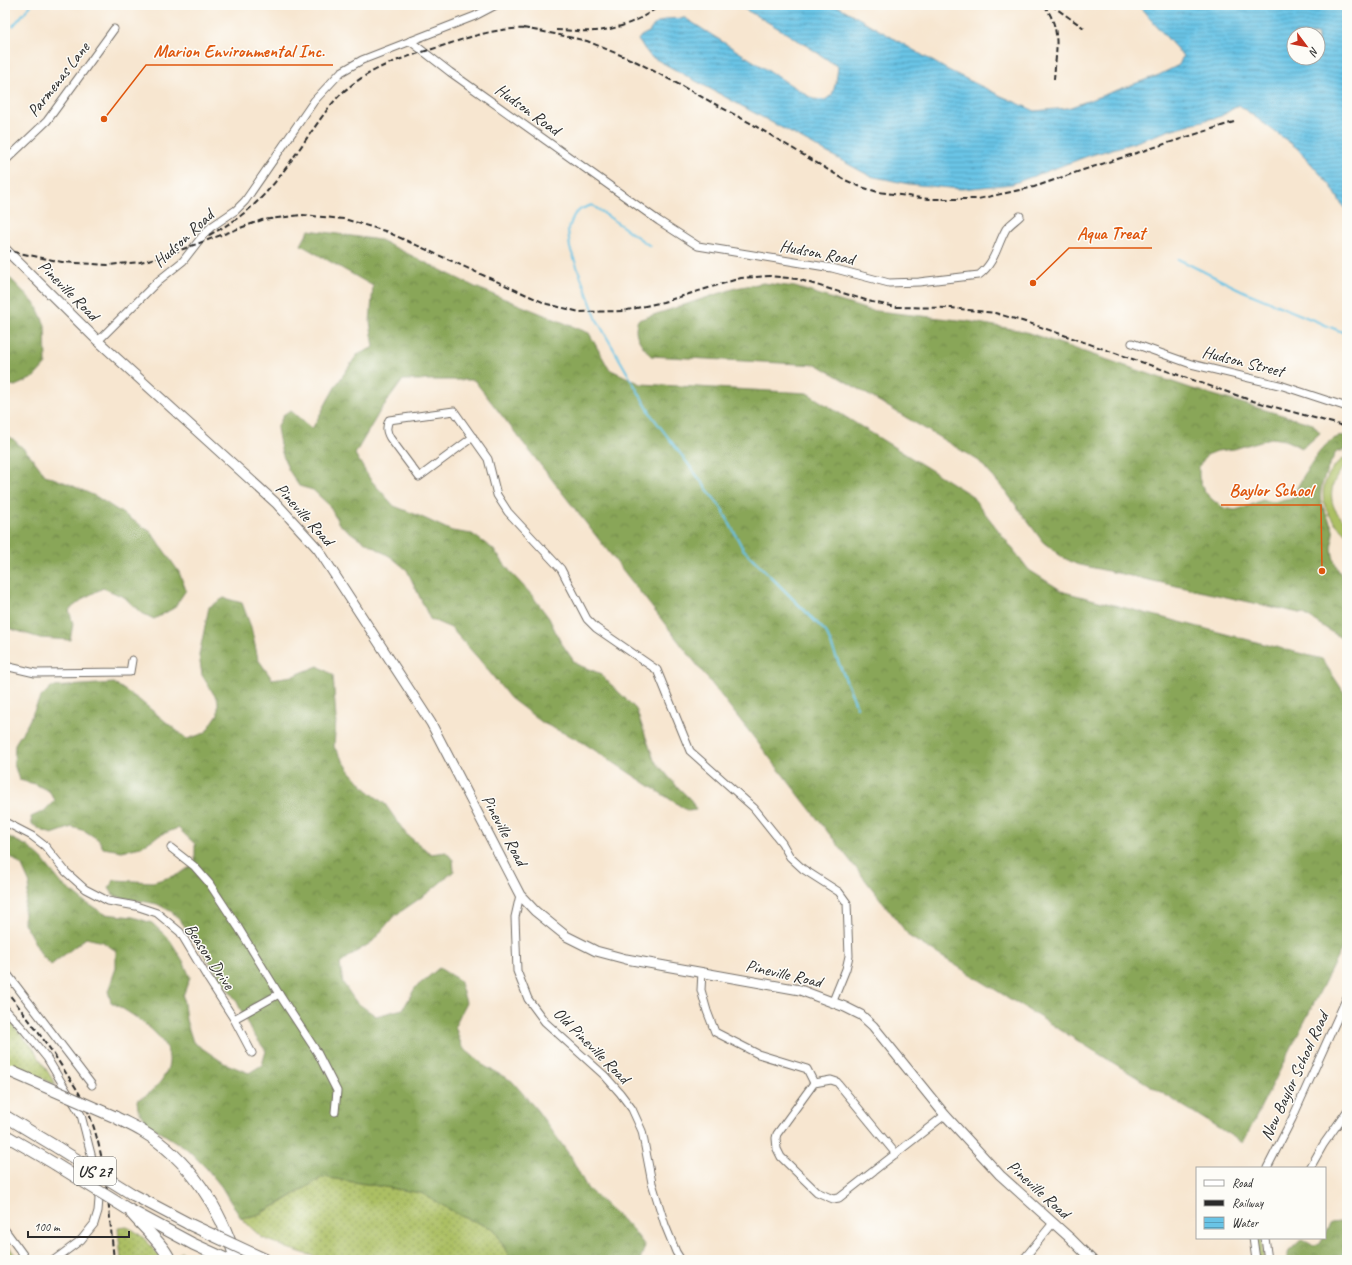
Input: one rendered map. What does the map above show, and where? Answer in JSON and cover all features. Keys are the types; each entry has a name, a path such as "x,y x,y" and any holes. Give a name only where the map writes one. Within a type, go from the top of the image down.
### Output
{"highway":[{"path":"8,1071 115,1117 143,1131 164,1146 178,1159 198,1183 216,1209 228,1235 236,1260"},
{"name":"US 27","path":"5,1116 132,1194 189,1224 266,1260"},
{"name":"US 27","path":"5,1135 126,1208 193,1244 228,1260"},
{"path":"126,1208 158,1243 168,1255 170,1260"}],"main road":[{"name":"Pineville Road","path":"5,249 98,341 277,504 318,549 431,723 520,895 535,911 566,936 596,951 626,959 800,990 833,1001 861,1015 873,1026 945,1115 1000,1175 1092,1260"}],"street":[{"path":"410,40 475,16 496,5"},
{"name":"Parmenas Lane","path":"5,160 46,121 114,29"},
{"name":"Hudson Road","path":"98,341 158,281 183,261 211,227 236,210 245,201 314,101 332,81 350,66 410,40 456,76 659,221 698,246 832,268 889,283 919,282 979,275 989,265 1007,228 1020,216"},
{"name":"Hudson Street","path":"1132,343 1191,364 1283,386 1347,407"},
{"path":"472,437 419,477 386,432 389,420 454,411 488,458 497,495 508,512 561,569 587,618 596,628 658,670 690,751 754,808 782,843 790,858 803,869 839,892 847,903 849,956 846,969 833,1001"},
{"path":"5,666 36,673 130,672 132,660"},
{"name":"Beason Drive","path":"5,822 32,836 45,846 66,872 85,889 108,901 136,906 157,913 180,932 234,1019 252,1053"},
{"path":"171,848 194,866 209,883 238,927 278,994 317,1052 337,1091 335,1112"},
{"name":"Old Pineville Road","path":"520,895 514,917 517,971 528,999 546,1022 605,1076 632,1109 642,1132 652,1183 665,1225 676,1252 681,1260"},
{"path":"5,971 92,1085"},
{"path":"702,972 701,990 715,1032 758,1054 807,1069 814,1084"},
{"path":"234,1019 278,994"},
{"name":"New Baylor School Road","path":"1268,1167 1292,1119 1347,997"},
{"path":"5,1009 25,1030 47,1058 80,1115 89,1143 93,1162 99,1199 98,1211 94,1224 81,1240 54,1260"},
{"path":"896,1154 838,1082 831,1080 814,1084 785,1122 776,1138 777,1149 781,1157 817,1192 833,1199 839,1198 896,1154 945,1115"},
{"path":"1311,1167 1323,1145 1347,1111"},
{"path":"1023,1260 1053,1223"},
{"path":"5,1230 27,1260"},
{"path":"1253,1239 1256,1260"},
{"path":"1265,1239 1268,1260"}],"green space":[{"path":"309,230 380,240 475,287 589,333 609,369 641,384 807,393 971,495 1029,570 1064,592 1322,659 1347,697 1347,938 1243,1143 910,937 474,380 403,380 380,411 355,454 370,479 394,506 452,531 472,534 493,549 549,618 560,641 576,664 599,673 636,709 654,760 691,800 696,810 688,811 582,742 543,723 510,698 479,659 451,628 430,619 407,570 391,557 357,537 339,524 329,505 313,490 299,486 288,469 281,450 277,428 284,414 291,411 312,429 335,387 357,355 374,347 370,322 373,286 301,245"},
{"path":"5,277 11,279 36,305 45,325 46,364 33,378 15,386 5,384"},
{"path":"763,283 795,287 868,310 967,321 1023,331 1193,389 1313,424 1320,433 1301,448 1286,440 1271,438 1234,449 1217,451 1207,455 1199,466 1199,478 1204,491 1224,508 1235,510 1262,500 1273,502 1291,499 1321,450 1338,437 1347,436 1347,450 1336,452 1324,478 1321,499 1322,505 1333,530 1332,551 1334,561 1347,582 1347,642 1304,614 1076,564 1062,557 1043,542 1006,492 979,461 818,365 651,356 638,339 636,325 638,320 736,288"},
{"path":"5,434 13,439 30,455 45,475 97,497 151,532 179,572 186,590 174,608 154,619 140,612 124,597 103,588 84,598 69,610 73,624 70,640 40,638 5,627"},
{"path":"1347,456 1347,465 1338,475 1332,488 1332,501 1338,514 1347,523 1347,535 1330,516 1323,499 1323,491 1328,475 1333,468"},
{"path":"224,598 242,603 251,627 258,659 272,679 293,676 318,666 333,675 336,719 334,747 350,771 367,790 385,804 406,834 431,854 446,852 453,860 454,871 429,892 393,917 372,942 340,964 343,983 356,1002 376,1016 403,1009 415,988 439,968 459,980 466,1002 455,1026 462,1047 486,1067 512,1081 537,1110 571,1157 587,1188 633,1230 645,1246 640,1260 511,1260 494,1229 461,1216 421,1193 323,1177 257,1215 241,1218 221,1186 187,1149 146,1123 138,1109 137,1100 145,1096 158,1085 164,1076 169,1061 167,1049 155,1033 146,1025 111,1002 108,991 116,968 116,951 103,942 86,938 51,965 42,956 24,923 24,908 30,884 22,866 5,852 5,835 27,846 42,859 62,884 83,901 105,914 133,917 152,923 170,940 183,961 190,977 183,996 186,1020 193,1042 224,1063 249,1073 262,1065 266,1051 251,1031 237,1002 183,924 172,912 157,904 114,896 109,888 114,880 153,882 177,875 195,864 195,844 178,828 158,836 141,847 122,851 103,848 99,840 85,831 72,827 52,834 41,830 32,824 31,817 44,811 55,800 49,791 35,784 19,780 14,764 15,744 27,725 40,698 51,687 114,683 138,699 187,739 205,733 218,714 218,701 202,675 199,655 209,607"},
{"path":"5,1016 33,1048 56,1085 5,1063"},
{"path":"323,1177 421,1193 461,1216 494,1229 511,1260 326,1260 287,1248 261,1237 241,1218 257,1215 281,1203"},
{"path":"1338,1222 1345,1225 1347,1223 1347,1260 1287,1260 1287,1253 1302,1239 1312,1245 1320,1244 1322,1239 1326,1239 1326,1231 1331,1223"},
{"path":"127,1227 138,1233 162,1260 121,1260 118,1228"},
{"path":"1256,1239 1261,1239 1264,1260 1259,1260"},
{"path":"5,1242 19,1260 5,1260"},
{"path":"181,1252 198,1260 178,1260 178,1255"}],"water":[{"path":"737,5 836,5 946,69 1035,111 1068,108 1159,75 1179,65 1183,56 1138,5 1347,5 1347,210 1331,186 1297,148 1239,105 1221,116 1173,129 1133,143 1088,156 1012,184 961,189 909,184 870,176 650,56 638,40 641,36 649,32 654,25 666,19 685,18 813,99 825,100 832,95 838,67 776,27"}],"waterway":[{"path":"13,26 31,5"},
{"path":"650,246 592,205 581,209 574,215 568,230 570,248 597,320 652,416 722,509 743,549 826,632 857,707"},
{"path":"1178,259 1243,291 1347,334"},
{"path":"1340,1260 1347,1249"}],"railway":[{"path":"556,30 589,31 611,29 637,20 660,5"},
{"path":"1044,5 1050,14 1056,32 1054,79"},
{"path":"1051,5 1084,28"},
{"path":"523,28 587,41 637,62 752,124 845,180 861,187 878,192 929,199 978,199 1034,187 1234,122"},
{"path":"209,235 239,217 266,193 288,165 322,116 342,93 359,80 393,62 463,39 495,31 528,29"},
{"path":"5,250 62,262 108,265 140,262 164,256 262,220 302,215 344,219 385,231 547,304 580,312 623,311 663,302 741,278 770,276 797,279 872,302 897,307 951,308 995,313 1032,324 1253,401 1347,427"},
{"path":"5,989 52,1051 77,1089 89,1113 101,1153 109,1206 114,1260"}],"place":[{"name":"Marion Environmental Inc.","path":"104,119"},
{"name":"Aqua Treat","path":"1033,283"},
{"name":"Baylor School","path":"1322,571"}]}
